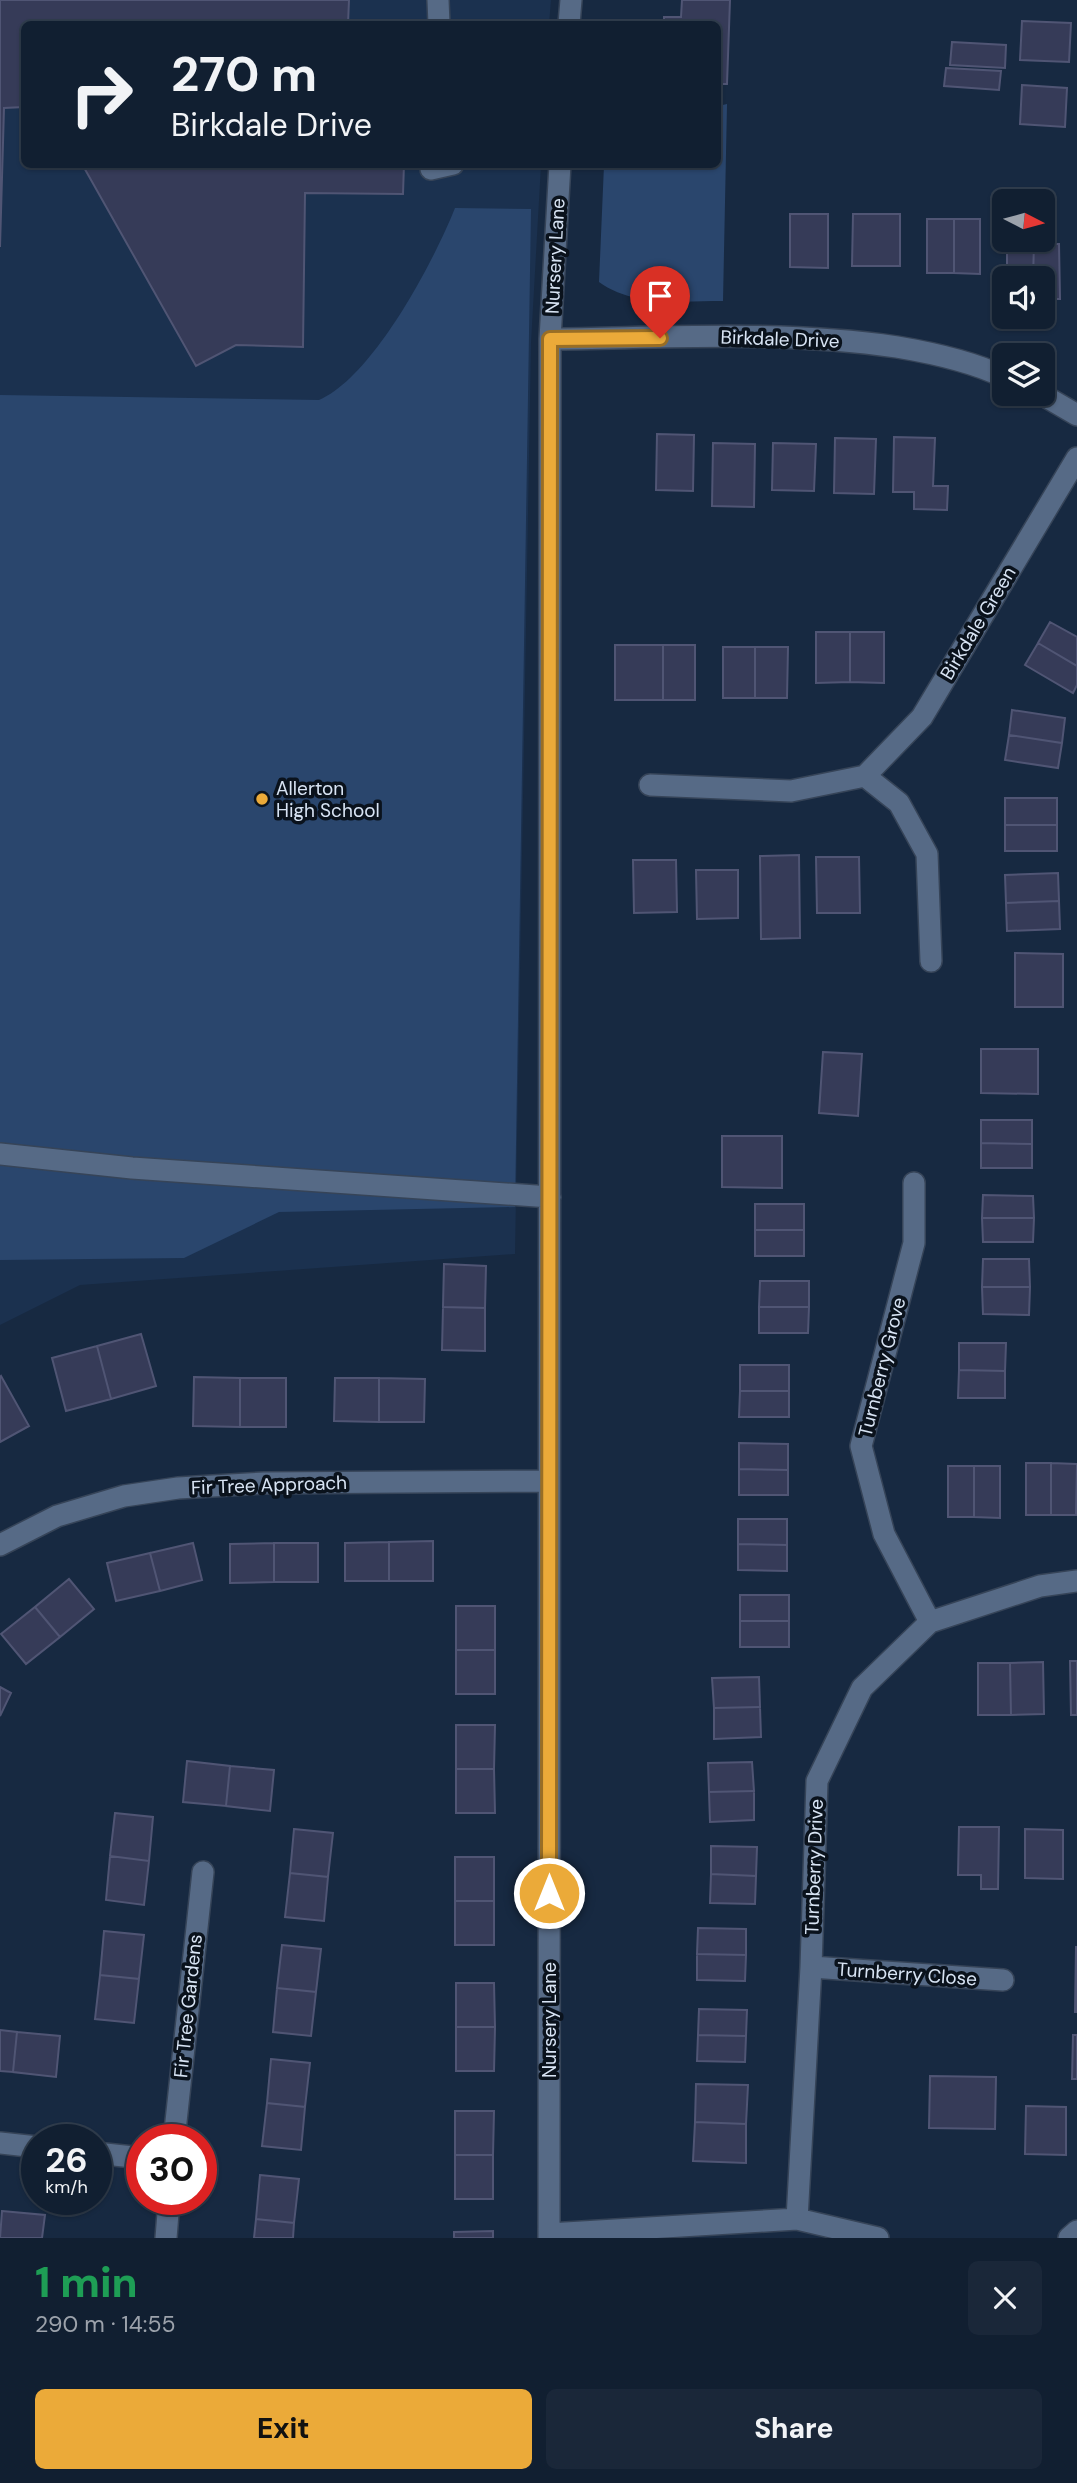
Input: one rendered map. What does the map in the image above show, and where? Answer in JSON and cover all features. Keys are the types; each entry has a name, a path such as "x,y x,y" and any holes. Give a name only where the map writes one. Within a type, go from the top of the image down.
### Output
{"street":[{"path":"438,0 439,21"},
{"path":"569,21 571,0"},
{"name":"Nursery Lane","path":"549,2236 550,339 560,168"},
{"name":"Birkdale Drive","path":"550,339 803,337 862,342 923,352 992,371"},
{"path":"1055,402 1077,415"},
{"name":"Birkdale Green","path":"865,776 922,717 1077,458"},
{"path":"650,785 791,791 865,776 899,803 927,854 931,961"},
{"path":"0,1154 171,1171 550,1197"},
{"name":"Turnberry Grove","path":"914,1183 914,1243 861,1446 884,1534 930,1622"},
{"name":"Fir Tree Approach","path":"0,1545 57,1516 124,1496 178,1489 264,1483 549,1481"},
{"name":"Turnberry Drive","path":"797,2219 811,1967 817,1781 862,1688 930,1622 1040,1586 1077,1581"},
{"name":"Fir Tree Gardens","path":"176,2124 203,1872"},
{"name":"Turnberry Close","path":"811,1967 1003,1980"},
{"path":"0,2143 21,2145"},
{"path":"166,2238 168,2215"},
{"path":"549,2236 797,2219 878,2238"},
{"path":"1069,2238 1077,2231"}],"shaded area":[{"name":"Allerton High School","path":"0,0 551,0 549,21 21,21 21,168 541,168 531,343 515,1254 80,1285 0,1325"},
{"path":"727,104 723,301 675,302 643,299 627,296 599,282 604,168 721,168 721,105"},
{"name":"Allerton High School","path":"455,208 531,209 515,1207 279,1212 184,1258 0,1260 0,395 319,400 360,368 380,343 417,286"}],"building":[{"path":"0,0 349,0 348,21 21,21 21,107 4,108 0,247"},
{"path":"682,0 730,0 727,84 721,84 721,21 664,21 664,17 681,17"},
{"path":"1022,21 1071,23 1069,62 1020,60"},
{"path":"952,42 1006,45 1005,68 950,65"},
{"path":"946,68 1001,71 999,90 944,86"},
{"path":"1022,85 1067,88 1065,127 1020,124"},
{"path":"84,168 404,168 403,194 305,193 303,347 236,345 196,366"},
{"path":"790,214 828,214 828,268 790,267"},
{"path":"853,214 900,214 900,266 852,266"},
{"path":"927,219 954,219 954,273 927,273"},
{"path":"954,219 980,219 980,274 954,273"},
{"path":"1055,244 1059,244 1060,299 1055,299 1055,266 1033,266 1034,252 1055,252"},
{"path":"1007,252 1034,252 1033,266 1007,266"},
{"path":"657,434 694,435 693,491 656,490"},
{"path":"894,437 935,438 933,486 948,486 947,510 914,509 914,492 893,492"},
{"path":"835,438 876,439 874,494 834,493"},
{"path":"713,443 755,444 754,507 712,506"},
{"path":"773,443 816,444 814,491 772,490"},
{"path":"1050,622 1077,637 1077,666 1038,643"},
{"path":"816,632 850,632 850,682 816,683"},
{"path":"850,632 884,632 884,683 850,682"},
{"path":"1038,643 1077,666 1077,685 1073,693 1025,665"},
{"path":"615,645 663,645 663,700 615,700"},
{"path":"663,645 695,645 695,700 663,700"},
{"path":"723,647 755,647 755,698 723,698"},
{"path":"755,647 788,647 787,698 755,698"},
{"path":"1012,710 1065,718 1062,743 1009,735"},
{"path":"1009,735 1062,743 1058,768 1005,760"},
{"path":"1005,798 1057,798 1057,825 1005,825"},
{"path":"1005,825 1057,825 1057,851 1005,851"},
{"path":"799,855 800,938 761,939 760,856"},
{"path":"816,857 859,857 860,913 817,913"},
{"path":"633,860 676,860 677,912 634,913"},
{"path":"696,870 738,870 738,918 697,919"},
{"path":"1058,873 1059,901 1006,903 1005,875"},
{"path":"1059,901 1060,929 1007,931 1006,903"},
{"path":"1015,953 1063,954 1063,1007 1015,1007"},
{"path":"981,1049 1038,1049 1038,1094 981,1093"},
{"path":"823,1052 862,1054 858,1116 819,1113"},
{"path":"981,1120 1032,1120 1032,1144 981,1143"},
{"path":"722,1136 782,1136 782,1188 722,1187"},
{"path":"981,1143 1032,1144 1032,1168 981,1168"},
{"path":"983,1195 1033,1196 1034,1218 982,1218"},
{"path":"755,1204 804,1204 804,1230 755,1230"},
{"path":"982,1218 1034,1218 1033,1242 983,1242"},
{"path":"755,1230 804,1230 804,1256 755,1256"},
{"path":"983,1259 1029,1259 1030,1287 982,1287"},
{"path":"444,1264 486,1266 485,1308 443,1307"},
{"path":"760,1281 809,1281 809,1307 759,1307"},
{"path":"982,1287 1030,1287 1029,1315 983,1314"},
{"path":"443,1307 485,1308 485,1351 442,1350"},
{"path":"759,1307 809,1307 808,1333 759,1333"},
{"path":"141,1334 156,1386 111,1399 97,1346"},
{"path":"959,1343 1006,1343 1005,1371 959,1370"},
{"path":"97,1346 111,1399 66,1411 52,1358"},
{"path":"740,1365 789,1365 789,1391 740,1391"},
{"path":"959,1370 1005,1371 1005,1398 958,1398"},
{"path":"0,1377 29,1426 0,1442"},
{"path":"194,1377 240,1378 240,1427 193,1426"},
{"path":"240,1378 286,1378 286,1427 240,1427"},
{"path":"335,1378 379,1378 379,1422 334,1421"},
{"path":"379,1378 425,1379 424,1422 379,1422"},
{"path":"740,1391 789,1391 789,1417 739,1417"},
{"path":"739,1443 788,1444 788,1470 739,1469"},
{"path":"1026,1463 1051,1463 1051,1515 1026,1515"},
{"path":"1051,1463 1077,1464 1076,1515 1051,1515"},
{"path":"948,1466 974,1466 974,1517 948,1517"},
{"path":"974,1466 1000,1466 1000,1518 974,1517"},
{"path":"739,1469 788,1470 788,1495 739,1495"},
{"path":"738,1519 787,1519 787,1545 738,1544"},
{"path":"433,1541 433,1581 389,1581 389,1542"},
{"path":"389,1542 389,1581 345,1581 345,1543"},
{"path":"193,1543 202,1580 160,1591 150,1553"},
{"path":"274,1543 318,1543 318,1582 274,1582"},
{"path":"274,1543 274,1582 230,1583 230,1544"},
{"path":"738,1544 787,1545 787,1571 738,1570"},
{"path":"150,1553 160,1591 116,1601 107,1563"},
{"path":"69,1579 94,1609 60,1637 35,1607"},
{"path":"740,1595 789,1595 789,1621 740,1621"},
{"path":"456,1606 495,1606 495,1650 456,1650"},
{"path":"35,1607 60,1637 26,1664 1,1634"},
{"path":"740,1621 789,1621 789,1647 740,1647"},
{"path":"456,1650 495,1650 495,1694 456,1694"},
{"path":"1070,1661 1077,1661 1077,1715 1071,1715"},
{"path":"1043,1662 1044,1714 1011,1715 1010,1663"},
{"path":"978,1663 1010,1663 1011,1715 978,1715"},
{"path":"759,1677 760,1707 714,1708 712,1678"},
{"path":"0,1687 11,1693 0,1716"},
{"path":"760,1707 761,1737 714,1739 714,1708"},
{"path":"456,1725 495,1725 494,1769 456,1769"},
{"path":"187,1761 230,1766 226,1806 183,1802"},
{"path":"752,1762 754,1791 709,1792 708,1763"},
{"path":"230,1766 274,1770 270,1811 226,1806"},
{"path":"456,1769 494,1769 495,1813 456,1813"},
{"path":"754,1791 754,1820 710,1822 709,1792"},
{"path":"115,1813 153,1817 149,1861 110,1856"},
{"path":"959,1827 999,1827 998,1889 981,1889 981,1875 958,1875"},
{"path":"294,1829 333,1833 328,1877 290,1873"},
{"path":"1025,1829 1063,1830 1063,1879 1025,1878"},
{"path":"711,1846 757,1847 756,1876 711,1874"},
{"path":"110,1856 149,1861 144,1905 106,1900"},
{"path":"455,1857 494,1857 494,1901 455,1901"},
{"path":"290,1873 328,1877 324,1921 285,1917"},
{"path":"711,1874 756,1876 755,1904 710,1903"},
{"path":"455,1901 494,1901 494,1945 455,1945"},
{"path":"698,1928 746,1929 746,1955 697,1954"},
{"path":"104,1931 144,1935 139,1979 100,1975"},
{"path":"282,1945 321,1949 316,1992 277,1988"},
{"path":"1076,1947 1077,2012 1075,2012"},
{"path":"697,1954 746,1955 745,1981 697,1980"},
{"path":"100,1975 139,1979 134,2023 95,2019"},
{"path":"456,1983 494,1983 495,2027 456,2027"},
{"path":"277,1988 316,1992 311,2036 273,2032"},
{"path":"699,2009 747,2010 746,2036 698,2035"},
{"path":"456,2027 495,2027 494,2071 456,2071"},
{"path":"0,2030 17,2032 13,2072 0,2071"},
{"path":"17,2032 60,2036 56,2077 13,2072"},
{"path":"698,2035 746,2036 745,2062 697,2061"},
{"path":"1073,2035 1077,2035 1077,2079 1072,2079"},
{"path":"271,2059 310,2063 305,2107 267,2103"},
{"path":"930,2076 996,2077 995,2129 929,2128"},
{"path":"696,2084 748,2085 746,2124 695,2122"},
{"path":"267,2103 305,2107 301,2150 262,2146"},
{"path":"1026,2106 1066,2107 1066,2155 1025,2154"},
{"path":"455,2111 494,2111 493,2155 455,2155"},
{"path":"695,2122 746,2124 746,2163 693,2161"},
{"path":"455,2155 493,2155 493,2199 455,2199"},
{"path":"260,2175 299,2179 294,2223 256,2219"},
{"path":"2,2211 21,2213 21,2215 45,2215 42,2238 0,2238"},
{"path":"256,2219 294,2223 293,2238 254,2238"},
{"path":"493,2231 493,2238 454,2238 454,2232"}],"place":[{"name":"Allerton High School","path":"262,799"}],"route":[{"path":"549,1893 550,339 660,338"}]}
